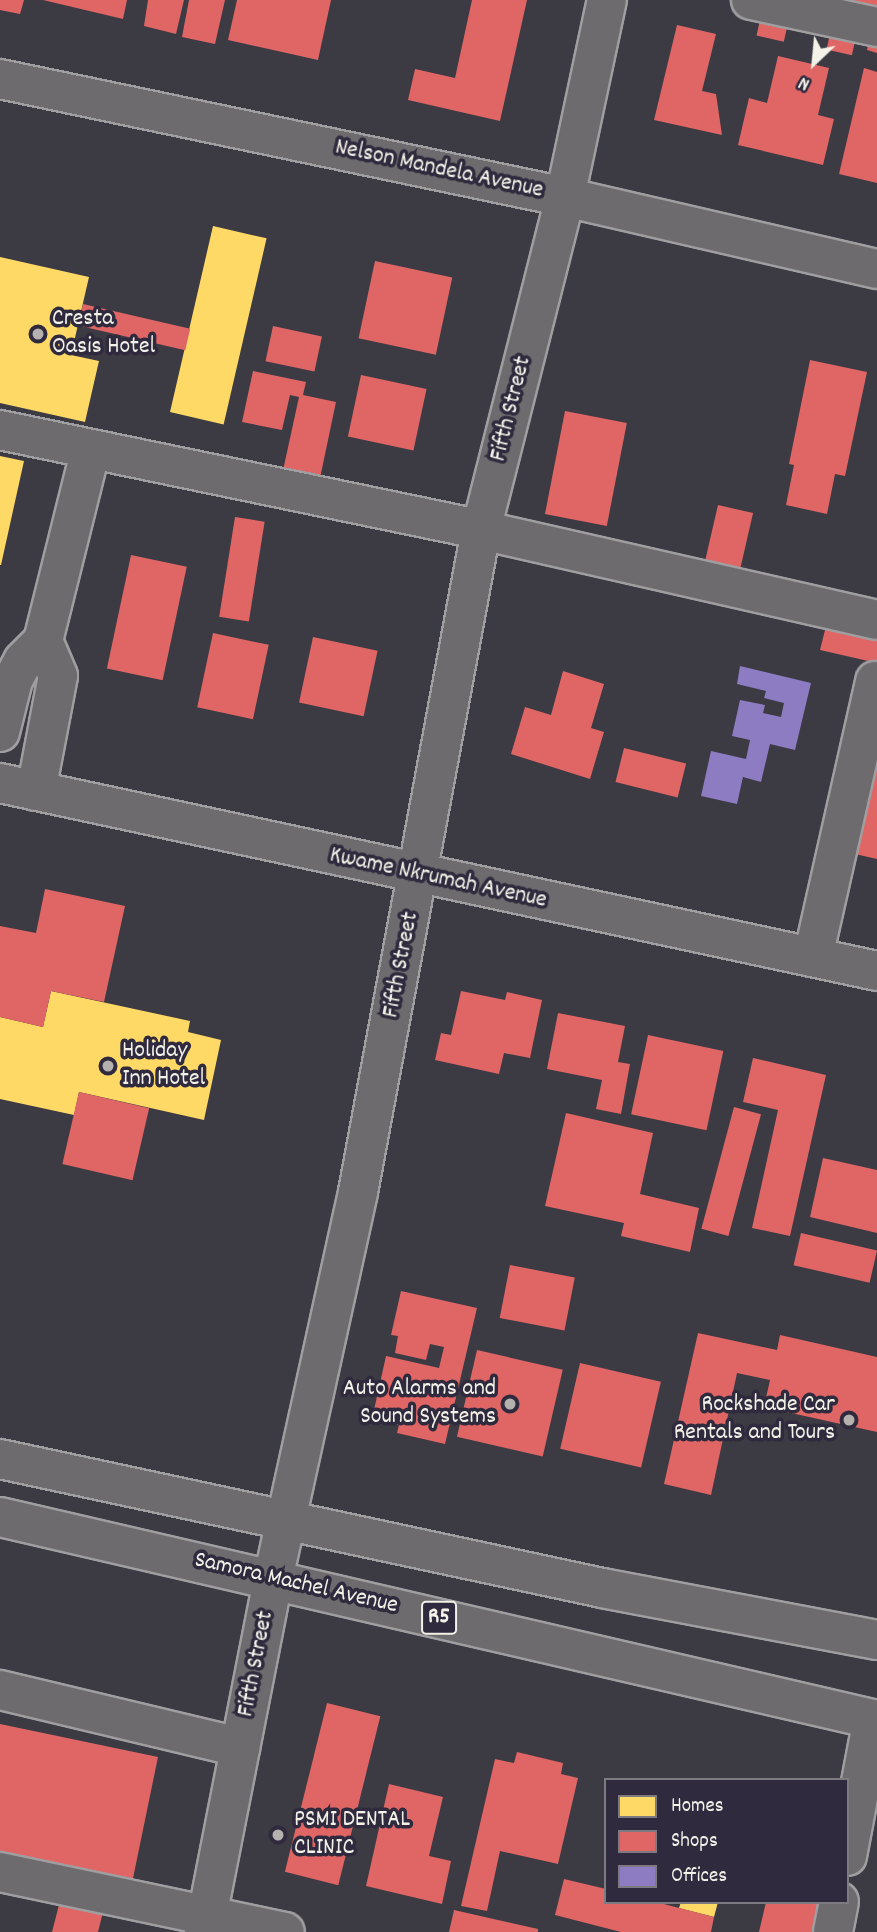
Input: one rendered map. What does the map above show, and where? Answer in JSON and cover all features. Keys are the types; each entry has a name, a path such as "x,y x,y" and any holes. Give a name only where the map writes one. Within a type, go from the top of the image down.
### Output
{"main road":[{"name":"Fifth Street","path":"206,1924 274,1579 358,1192 419,876 481,530 565,197 607,0"},
{"path":"751,0 877,27"},
{"name":"Nelson Mandela Avenue","path":"0,79 565,197 877,269"},
{"path":"0,429 481,530 877,620"},
{"path":"0,732 13,680 23,661 43,641 92,449"},
{"path":"18,787 58,676 43,641"},
{"path":"813,957 875,681"},
{"name":"Kwame Nkrumah Avenue","path":"18,787 419,876 877,971"},
{"path":"0,1459 287,1518 602,1588 877,1640"},
{"name":"Samora Machel Avenue","path":"0,1517 875,1720"},
{"path":"0,1690 240,1747"},
{"path":"849,1846 875,1720"},
{"path":"0,1872 206,1924 285,1932"},
{"path":"833,1932 839,1904"}],"building: Homes":[{"path":"213,226 267,238 224,424 170,412"},
{"name":"Cresta Oasis Hotel","path":"0,257 89,277 71,355 99,361 85,422 0,403"},
{"path":"0,456 24,461 1,565 0,565"},
{"name":"Holiday Inn Hotel","path":"51,991 190,1021 188,1032 221,1040 204,1120 79,1092 74,1115 0,1099 0,1017 43,1027"},
{"path":"680,1904 717,1904 714,1917 679,1908"}],"building: Shops":[{"path":"0,0 24,0 20,14 0,10"},
{"path":"43,0 127,0 123,19"},
{"path":"148,0 184,0 176,34 144,26"},
{"path":"189,0 225,0 215,44 182,37"},
{"path":"237,0 331,0 318,60 228,40"},
{"path":"472,0 527,0 500,121 408,100 415,69 455,78"},
{"path":"877,0 877,6 854,1"},
{"path":"761,16 788,22 784,42 757,35"},
{"path":"677,25 716,34 702,91 716,94 722,135 654,120"},
{"path":"831,30 856,36 852,55 827,49"},
{"path":"870,37 877,39 877,53 867,50"},
{"path":"778,56 829,68 818,115 834,119 823,165 738,145 749,98 767,103"},
{"path":"864,68 877,72 877,183 839,174"},
{"path":"375,261 452,277 436,355 359,338"},
{"path":"83,304 190,329 185,350 78,325"},
{"path":"273,326 322,336 314,372 266,361"},
{"path":"810,360 867,372 845,476 835,474 827,514 786,505 794,465 789,464"},
{"path":"253,371 306,382 303,395 336,402 319,483 282,475 299,397 290,395 282,430 242,422"},
{"path":"361,375 427,389 413,451 348,437"},
{"path":"565,411 627,423 607,526 545,514"},
{"path":"718,505 753,513 738,576 703,568"},
{"path":"235,517 265,522 249,621 219,617"},
{"path":"131,555 187,567 163,680 107,668"},
{"path":"827,622 877,634 877,663 820,650"},
{"path":"213,633 269,645 253,719 197,707"},
{"path":"313,637 378,651 364,716 299,703"},
{"path":"563,671 604,684 591,728 604,732 590,779 511,754 525,707 551,715"},
{"path":"624,748 686,763 678,797 616,782"},
{"path":"877,766 877,859 855,854"},
{"path":"45,889 125,906 104,1002 51,991 43,1027 0,1017 0,926 36,933"},
{"path":"461,991 505,1000 507,992 542,1000 530,1058 504,1053 499,1074 435,1060 441,1033 451,1035"},
{"path":"558,1013 625,1026 618,1062 630,1064 621,1114 596,1109 602,1080 547,1069"},
{"path":"648,1035 723,1051 706,1130 631,1114"},
{"path":"753,1058 826,1075 790,1236 752,1228 778,1110 743,1102"},
{"path":"79,1092 149,1108 133,1180 62,1164"},
{"path":"734,1107 761,1114 728,1236 701,1229"},
{"path":"566,1113 653,1133 640,1194 699,1208 690,1252 621,1236 624,1223 545,1206"},
{"path":"823,1158 877,1170 877,1233 810,1217"},
{"path":"801,1233 877,1251 870,1283 794,1265"},
{"path":"510,1265 575,1278 564,1331 500,1318"},
{"path":"401,1291 477,1308 445,1444 397,1433 399,1425 372,1419 386,1356 439,1368 444,1347 430,1344 426,1360 395,1353 398,1336 391,1335"},
{"name":"Rockshade Car Rentals and Tours","path":"698,1333 777,1350 780,1335 877,1357 877,1432 764,1407 770,1380 737,1373 711,1495 664,1484"},
{"name":"Auto Alarms and Sound Systems","path":"477,1350 563,1370 543,1457 457,1437"},
{"path":"580,1363 661,1382 641,1467 560,1449"},
{"path":"327,1703 380,1716 338,1885 285,1872"},
{"path":"0,1724 158,1757 131,1888 0,1861"},
{"path":"517,1752 563,1763 561,1774 578,1778 558,1864 500,1851 487,1911 461,1906 495,1759 514,1763"},
{"path":"389,1784 443,1797 429,1856 451,1861 442,1904 366,1886"},
{"path":"564,1879 604,1889 604,1904 664,1904 714,1917 711,1932 621,1932 555,1915"},
{"path":"60,1901 103,1912 98,1932 52,1932"},
{"path":"766,1904 821,1904 815,1932 759,1932"},
{"path":"454,1910 538,1929 538,1932 449,1932"}],"building: Offices":[{"path":"740,666 811,683 795,750 770,744 761,782 743,777 737,804 701,796 711,751 746,759 750,740 732,736 740,700 765,705 763,713 781,717 784,703 764,698 766,691 737,684"}],"place":[{"name":"Cresta Oasis Hotel","path":"38,334"},
{"name":"Holiday Inn Hotel","path":"108,1066"},
{"name":"Auto Alarms and Sound Systems","path":"510,1404"},
{"name":"Rockshade Car Rentals and Tours","path":"849,1420"},
{"name":"PSMI DENTAL CLINIC","path":"278,1835"}]}
